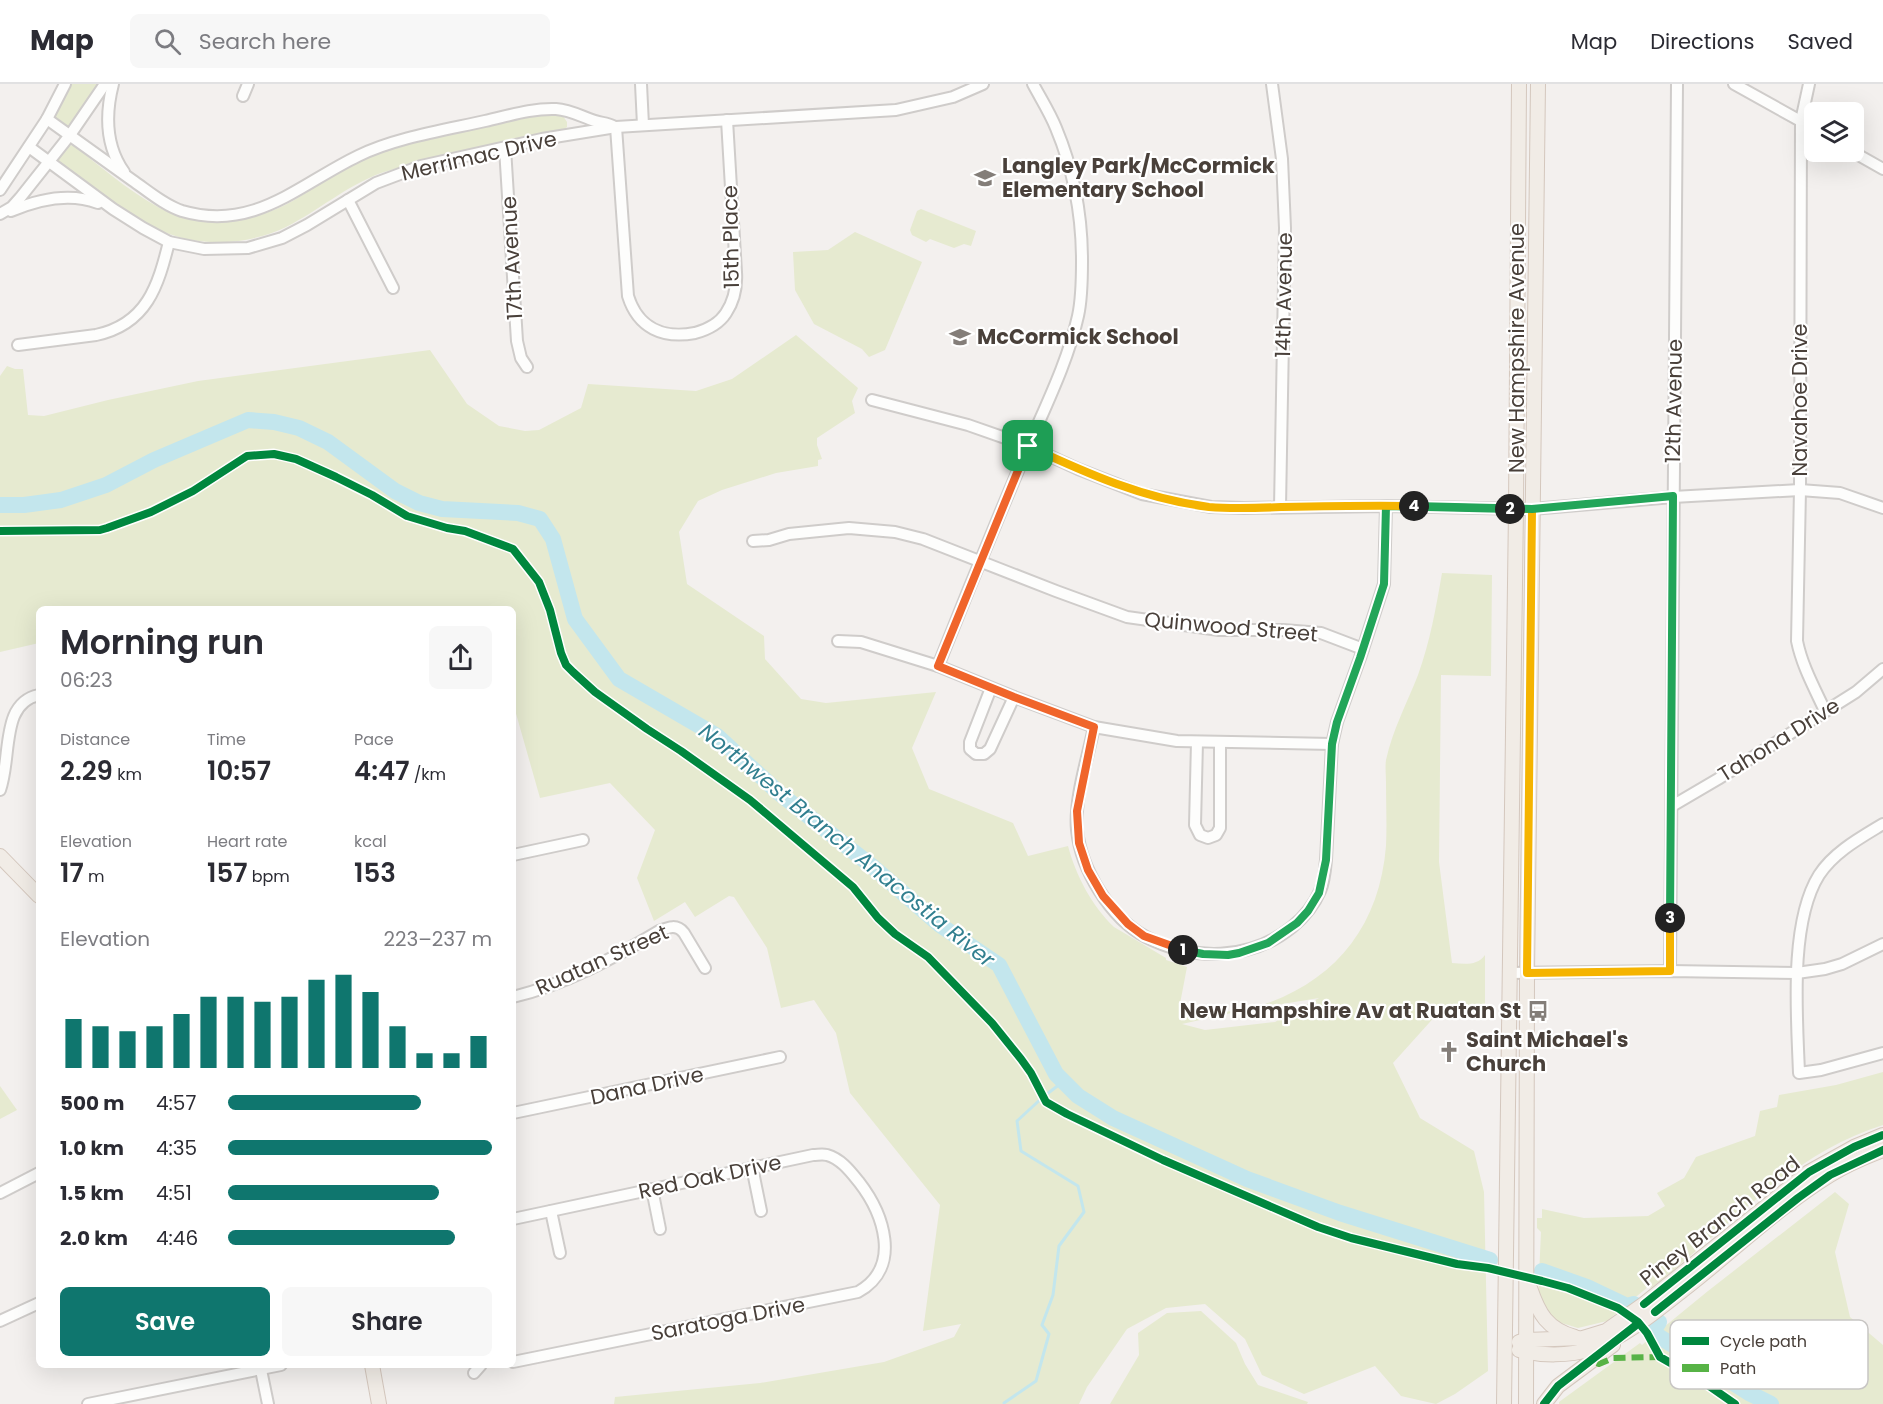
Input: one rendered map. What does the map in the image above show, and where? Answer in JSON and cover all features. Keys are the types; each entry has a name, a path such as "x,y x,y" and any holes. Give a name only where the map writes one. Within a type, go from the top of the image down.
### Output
{"main road":[{"name":"New Hampshire Avenue","path":"1504,1404 1516,509 1519,84"},
{"name":"New Hampshire Avenue","path":"1526,1404 1527,973 1538,84"},
{"path":"0,856 36,893"},
{"name":"Piney Branch Road","path":"1650,1308 1809,1173 1854,1147 1883,1135"},
{"name":"Piney Branch Road","path":"1526,1346 1554,1354 1581,1351 1607,1342 1630,1322 1798,1197 1830,1175 1883,1150"},
{"path":"1527,1280 1541,1316 1560,1331 1583,1338"},
{"path":"1544,1404 1558,1386 1630,1322"},
{"name":"Piney Branch Road","path":"1505,1346 1526,1346 1583,1338 1630,1322"},
{"path":"373,1368 379,1404"}],"street":[{"path":"0,190 47,119 64,84"},
{"path":"0,215 12,207 49,162 105,84"},
{"path":"112,84 107,121 109,137 118,162 130,179"},
{"path":"243,96 248,84"},
{"path":"641,84 643,125"},
{"name":"Merrimac Drive","path":"29,147 113,209 169,242 219,250 260,246 290,234 376,183 406,171 505,147 616,127 896,110 953,97 983,84"},
{"path":"938,666 1028,446 1052,395 1078,316 1082,276 1081,223 1072,175 1055,126 1033,84"},
{"name":"14th Avenue","path":"1272,84 1282,159 1285,228 1280,507"},
{"name":"12th Avenue","path":"1670,971 1677,84"},
{"path":"1734,84 1804,123"},
{"name":"Navahoe Drive","path":"1809,84 1801,121 1800,490 1797,641 1799,653 1825,711"},
{"name":"Merrimac Drive","path":"47,119 153,195 180,210 206,216 239,215 272,204 359,156 381,147 444,130 536,110 568,110 596,122 616,127"},
{"path":"563,136 572,127 568,110"},
{"name":"15th Place","path":"616,127 630,305 643,322 662,333 681,334 701,331 718,322 726,314 737,283 727,120"},
{"name":"17th Avenue","path":"505,147 517,341 521,358 527,367"},
{"path":"1864,158 1883,169"},
{"path":"0,215 45,199 86,199 113,209"},
{"path":"348,200 393,288"},
{"path":"18,345 96,336 125,325 139,313 151,296 161,272 169,242"},
{"path":"872,400 968,425 1028,446 1142,494 1211,507 1386,506 1532,509 1673,496 1800,490 1840,493 1883,508"},
{"path":"1094,727 1077,811 1079,843 1088,870 1103,896 1128,924 1144,936 1167,945 1203,954 1228,955 1253,949 1280,936 1308,911 1319,893 1324,876 1332,744 1337,722 1384,584 1386,506"},
{"name":"Quinwood Street","path":"753,541 815,530 849,528 882,530 923,539 1127,617 1219,630 1283,630 1321,633 1363,649"},
{"path":"838,641 861,642 938,666 1094,727 1176,741 1332,744"},
{"name":"Tahona Drive","path":"1672,806 1856,692 1883,669"},
{"path":"991,688 969,742 970,749 976,754 984,754 990,749 1014,697"},
{"path":"0,790 4,776 5,722 8,714 18,703 36,696"},
{"path":"1197,742 1196,825 1200,835 1208,838 1216,835 1220,828 1220,742"},
{"path":"1883,824 1840,852 1819,874 1803,915 1797,973 1799,1073 1821,1070 1883,1053"},
{"path":"516,854 583,840"},
{"name":"Ruatan Street","path":"516,996 546,987 598,966 659,931 673,926 680,928 684,933 705,968"},
{"path":"1509,973 1670,971 1797,973 1842,964 1883,944"},
{"name":"Dana Drive","path":"516,1112 780,1058"},
{"name":"Red Oak Drive","path":"516,1218 752,1167 824,1154 850,1171 870,1198 879,1216"},
{"path":"752,1167 761,1211"},
{"path":"0,1193 36,1175"},
{"path":"652,1189 660,1229"},
{"path":"551,1211 560,1253"},
{"name":"Saratoga Drive","path":"516,1361 858,1292 873,1281 883,1261 885,1237 879,1216"},
{"path":"0,1321 36,1304"},
{"path":"88,1404 255,1368"},
{"path":"260,1368 268,1404"}],"green space":[{"path":"68,84 98,84 71,126 65,128 56,122 53,116"},
{"path":"553,113 563,116 567,122 567,127 562,131 381,173 368,178 286,227 240,241 192,240 162,231 122,209 59,164 57,160 67,146 73,145 135,193 173,214 205,221 238,220 285,205 346,167 378,153 501,121"},
{"path":"921,209 976,231 971,246 964,244 954,248 930,239 926,242 912,235 910,230 917,211"},
{"path":"855,232 922,262 885,350 869,357 862,349 814,324 795,290 793,252 828,250"},
{"path":"796,335 858,388 852,401 855,413 817,438 822,459 818,460 818,466 776,473 722,490 698,501 679,532 687,584 764,636 765,659 801,699 826,703 936,692 912,748 929,789 1013,823 1028,856 1068,846 1075,868 1086,890 1106,919 1114,927 1166,960 1187,967 1179,1009 1209,1012 1240,1011 1182,1024 1205,1030 1275,1022 1319,998 1246,1010 1276,1000 1302,987 1325,971 1361,930 1373,905 1386,846 1386,760 1396,727 1422,663 1442,573 1492,575 1491,676 1441,675 1439,862 1452,963 1474,963 1485,955 1485,1013 1438,1013 1393,1063 1420,1118 1474,1151 1484,1192 1488,1371 1436,1404 1401,1396 1375,1366 1304,1394 1262,1375 1245,1339 1205,1304 1166,1308 1127,1329 1087,1387 1079,1404 614,1404 615,1397 760,1383 884,1362 954,1337 961,1324 923,1331 940,1205 850,1093 836,1033 814,1000 781,1008 767,948 734,897 729,896 695,917 685,902 654,921 637,878 655,830 610,783 540,798 516,714 516,606 36,606 36,644 0,652 0,376 7,366 23,369 28,415 44,416 198,381 430,350 467,404 499,426 525,431 539,430 581,408 588,384 696,391 732,379"},
{"path":"1883,1072 1883,1125 1849,1138 1788,1174 1679,1266 1651,1288 1649,1286 1607,1321 1578,1328 1555,1321 1538,1298 1541,1232 1537,1228 1537,1218 1542,1218 1542,1209 1584,1218 1648,1216 1665,1206 1657,1193 1684,1178 1696,1157 1755,1136 1760,1111 1777,1107 1779,1095 1836,1085"},
{"path":"0,1086 17,1110 0,1119"},
{"path":"1835,1192 1849,1204 1835,1252 1850,1317 1854,1320 1673,1320"},
{"path":"1201,1311 1236,1343 1258,1385 1308,1402 1307,1404 1110,1404 1139,1355 1138,1333 1167,1313"},
{"path":"1670,1322 1670,1389 1868,1389 1868,1332 1883,1345 1883,1404 1559,1404 1640,1343 1642,1345"}],"waterway":[{"name":"Northwest Branch Anacostia River","path":"0,505 24,505 61,500 106,485 154,460 248,420 274,422 299,428 328,442 395,491 419,503 442,509 518,513 540,519 553,539 575,619 619,679 717,736 779,793 873,867 940,925 999,965 1056,1074 1078,1096 1113,1118 1247,1179 1340,1213 1490,1260"},
{"path":"1004,1403 1036,1381 1049,1334 1042,1325 1053,1295 1059,1246 1084,1212 1078,1186 1021,1151 1017,1121 1064,1081"},
{"name":"Northwest Branch Anacostia River","path":"1542,1271 1587,1287 1627,1306 1634,1304 1659,1322 1653,1332 1670,1343"},
{"name":"Northwest Branch Anacostia River","path":"1743,1389 1771,1404"}],"marked path":[{"path":"1597,1363 1613,1358 1660,1357"}],"cycle path":[{"path":"0,531 100,530 151,512 193,491 247,456 274,454 296,459 336,477 407,516 465,531 513,549 539,582 566,665 595,692 750,800 853,887 878,918 895,934 928,957 992,1023 1031,1073 1046,1102 1163,1160 1318,1227 1351,1238 1457,1264 1488,1268 1568,1288 1618,1308 1638,1322 1660,1357 1670,1363"},
{"path":"1644,1304 1809,1172 1854,1147 1883,1135"},
{"path":"1655,1312 1830,1175 1883,1150"},
{"path":"1544,1404 1558,1386 1635,1326"},
{"path":"1713,1389 1735,1404"}],"place":[{"name":"Langley Park/McCormick Elementary School","path":"985,178"},
{"name":"McCormick School","path":"960,337"},
{"name":"New Hampshire Av at Ruatan St","path":"1538,1011"},
{"name":"Saint Michael's Church","path":"1449,1052"}],"route":[{"path":"1028,446 938,666 1094,727 1077,811 1079,843 1093,881 1110,906 1128,924 1144,936 1158,942 1195,953 1228,955 1268,943 1297,923 1319,893 1324,876 1332,744 1337,722 1384,584 1386,506 1516,509 1532,509 1527,973 1670,971 1673,496 1532,509 1386,506 1211,507 1142,494 1028,446"}]}
